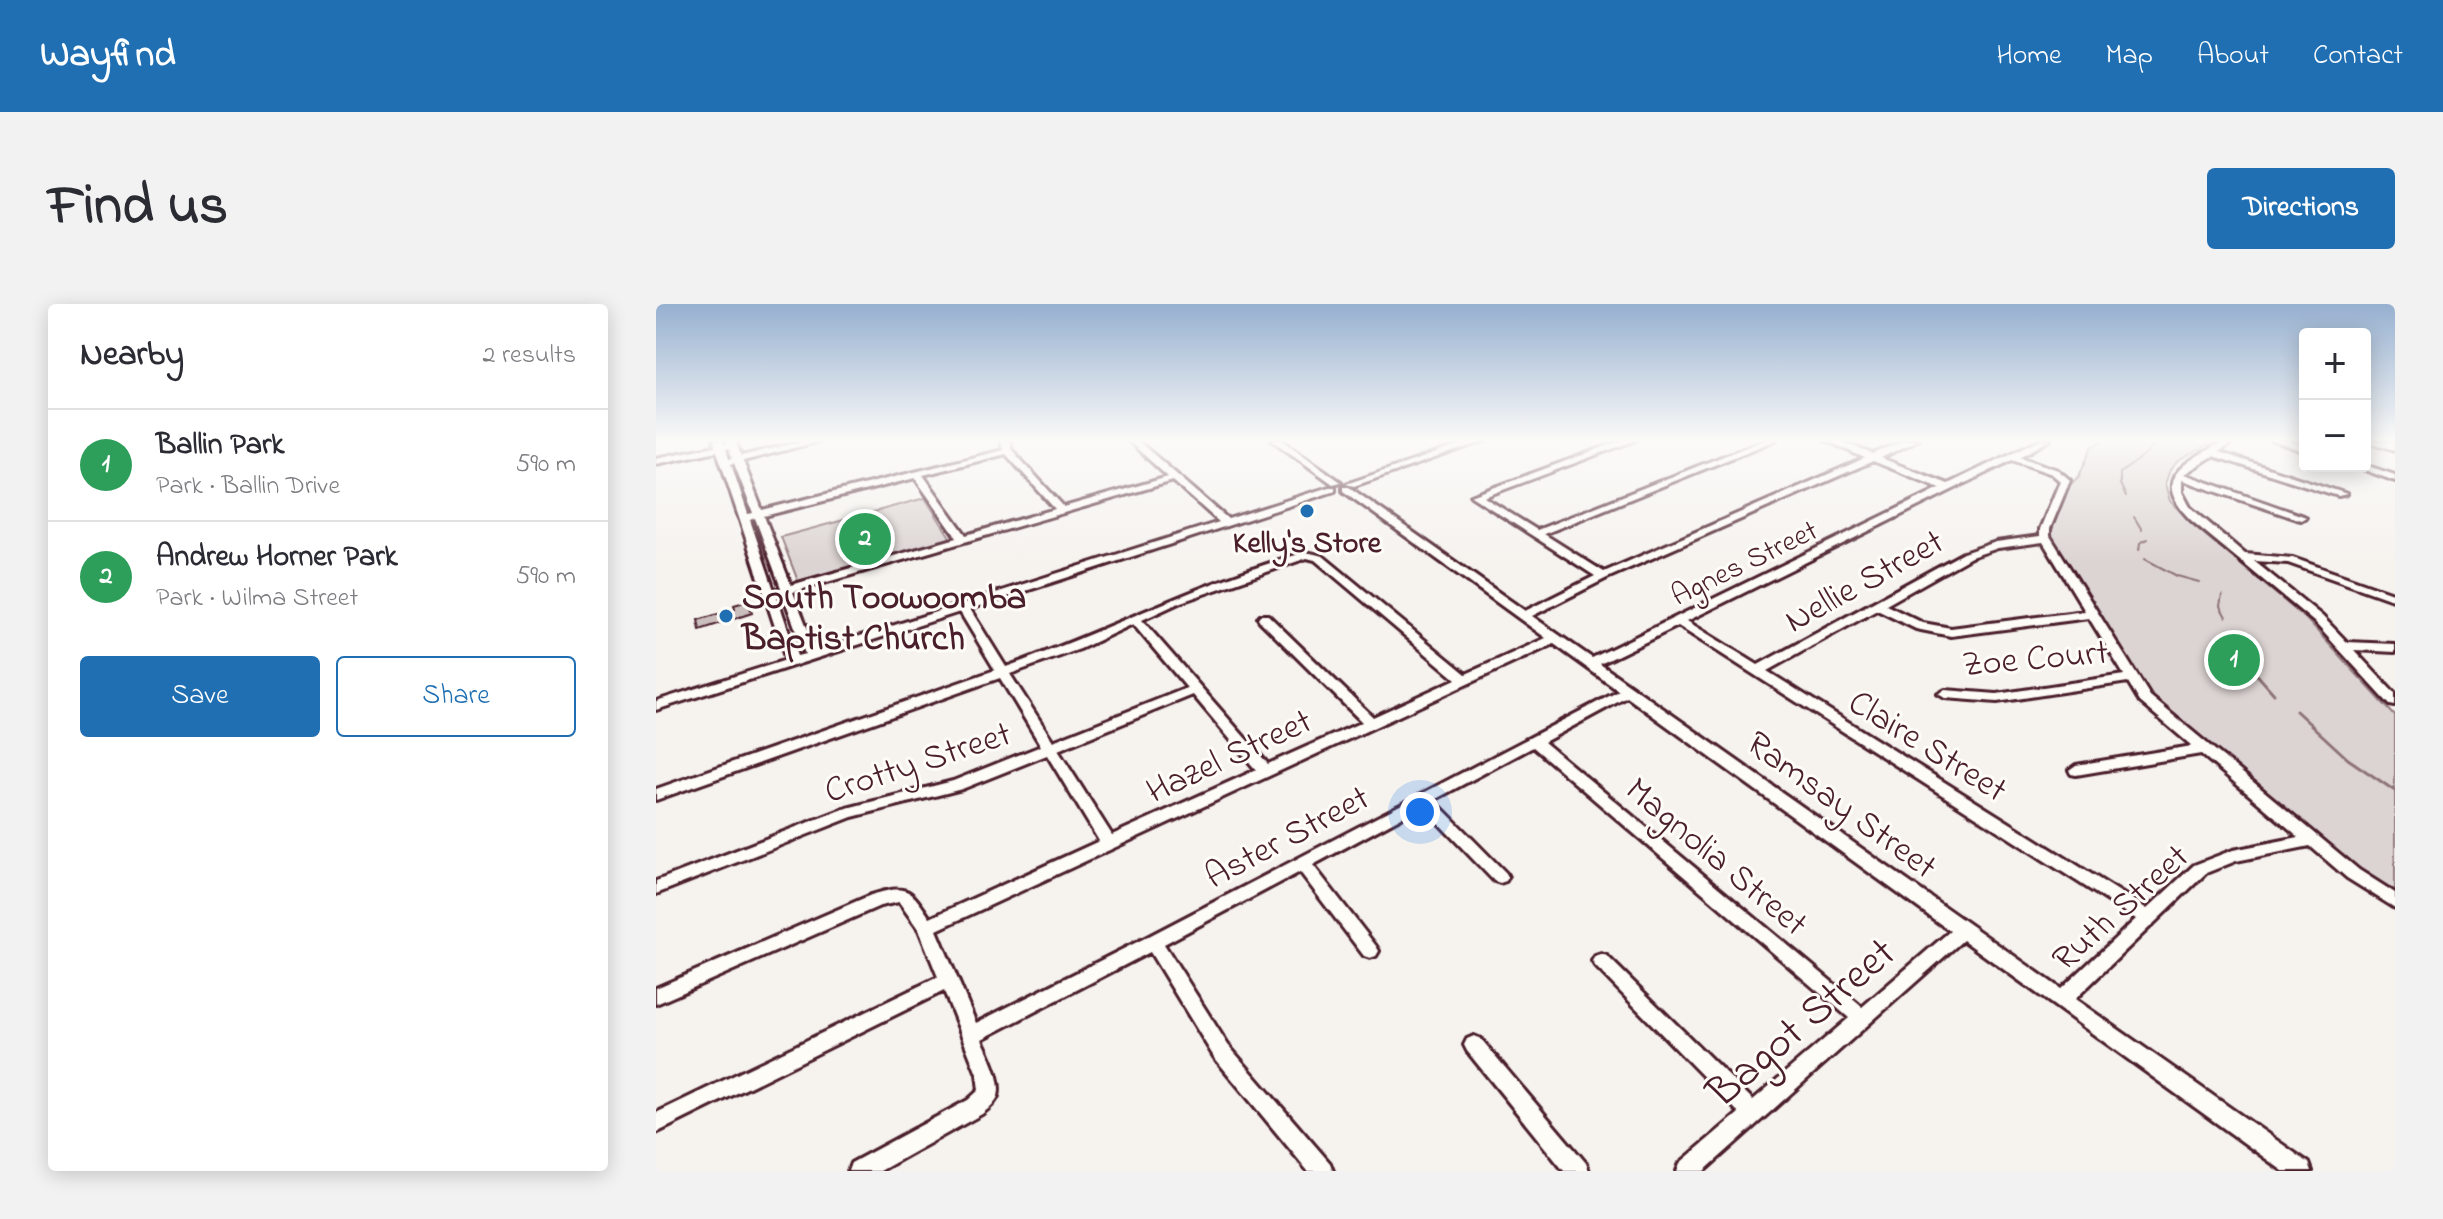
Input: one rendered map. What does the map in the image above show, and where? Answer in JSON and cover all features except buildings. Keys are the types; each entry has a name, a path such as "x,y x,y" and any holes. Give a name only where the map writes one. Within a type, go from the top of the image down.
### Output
{"street":[{"path":"735,480 744,518 793,662"},
{"path":"741,480 757,514 812,656"},
{"path":"744,518 891,480"},
{"path":"922,480 963,539"},
{"path":"1036,480 1061,510"},
{"path":"770,595 1165,480"},
{"path":"1177,480 1226,523"},
{"name":"Ramsay Street","path":"1333,480 2301,1171"},
{"path":"656,706 1358,480"},
{"path":"1516,480 1471,496 1603,576"},
{"path":"1536,534 1670,480"},
{"path":"1525,615 1603,576 1822,480"},
{"path":"1929,480 1948,488"},
{"name":"Agnes Street","path":"1592,663 1964,480"},
{"path":"2065,480 2045,529 2046,538 2145,699 2362,881 2395,901"},
{"path":"2177,480 2176,491 2185,507 2307,609 2395,702"},
{"path":"2194,480 2301,517"},
{"path":"2300,480 2342,494"},
{"name":"Nellie Street","path":"1758,671 1976,551 2008,542 2046,538"},
{"path":"656,795 1076,646 1177,600 1297,557 1313,555 1463,678"},
{"path":"2242,557 2289,560 2395,598"},
{"path":"1877,605 1920,626 1951,632 2092,614"},
{"path":"963,608 1108,842"},
{"path":"1264,618 1369,721"},
{"path":"1135,619 1265,770"},
{"name":"Claire Street","path":"1679,621 2147,917"},
{"name":"Hazel Street","path":"927,927 1369,721 1556,638"},
{"path":"2343,646 2395,648"},
{"name":"Zoe Court","path":"1945,694 1997,698 2131,678"},
{"name":"Crotty Street","path":"656,888 848,813 957,785 1197,689"},
{"name":"Aster Street","path":"971,1035 1630,690"},
{"name":"Magnolia Street","path":"1534,741 1861,1017"},
{"path":"2076,770 2204,749"},
{"path":"1424,799 1500,877"},
{"name":"Ruth Street","path":"2062,1000 2190,876 2210,864 2233,856 2312,840"},
{"path":"1302,863 1370,951"},
{"path":"656,996 877,900 900,895 913,903 927,927 987,1074 989,1094 975,1107 859,1171"},
{"name":"Bagot Street","path":"1688,1171 1964,929"},
{"path":"1153,942 1221,1051 1322,1171"},
{"path":"1601,961 1752,1113"},
{"path":"656,1123 948,981"},
{"path":"1474,1045 1578,1171"}],"shaded area":[{"path":"2075,480 2166,480 2170,501 2193,525 2306,619 2395,716 2395,896 2377,886 2151,698 2050,534"},
{"path":"925,498 950,537 946,540 798,581 781,537"}],"waterway":[{"path":"2120,480 2126,497"},
{"path":"2134,517 2142,530"},
{"path":"2139,550 2140,543 2148,539"},
{"path":"2145,559 2177,576 2199,582"},
{"path":"2222,595 2220,606 2226,617"},
{"path":"2234,630 2252,669 2274,694"},
{"path":"2296,711 2348,759 2395,791"}],"place":[{"name":"Kelly's Store","path":"1307,511"},
{"name":"Andrew Horner Park","path":"865,539"},
{"name":"South Toowoomba Baptist Church","path":"726,616"},
{"name":"Ballin Park","path":"2234,660"}]}
